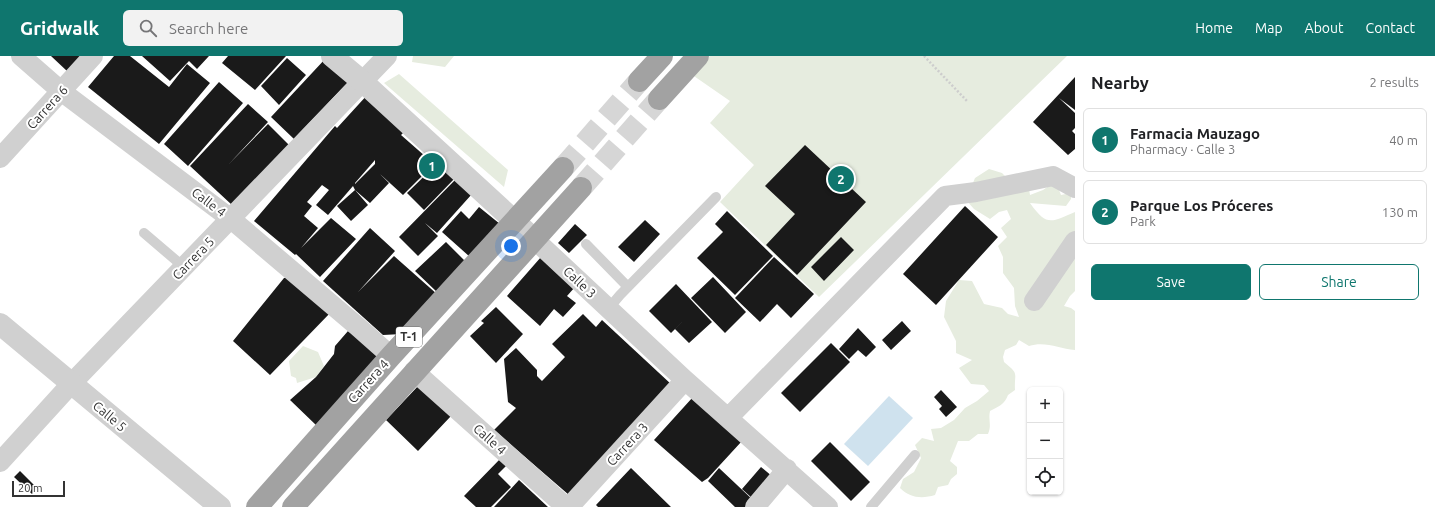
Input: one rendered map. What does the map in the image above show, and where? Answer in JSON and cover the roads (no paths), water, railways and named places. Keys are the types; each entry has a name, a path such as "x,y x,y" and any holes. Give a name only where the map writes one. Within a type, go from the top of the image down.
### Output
{"highway":[{"path":"639,80 662,56"},
{"path":"659,99 698,56"},
{"name":"Carrera 4","path":"256,507 391,356 563,168"},
{"name":"T-1","path":"293,507 581,188"}],"street":[{"name":"Calle 4","path":"20,56 61,90 231,219 351,320 391,356"},
{"name":"Carrera 6","path":"0,158 93,56"},
{"name":"Calle 3","path":"332,56 363,82 516,221 685,380 828,507"},
{"name":"Carrera 5","path":"0,462 71,384 185,268 387,56"},
{"path":"728,418 945,196 976,192 1053,176 1075,188"},
{"path":"1034,301 1075,241"},
{"name":"Calle 5","path":"0,324 220,507"},
{"name":"Calle 4","path":"414,372 567,507"},
{"name":"Carrera 3","path":"567,507 685,380"},
{"path":"755,507 787,470"}],"lane":[{"path":"609,308 716,197"},
{"path":"144,233 185,268"},
{"path":"586,244 628,287"},
{"path":"871,507 915,455"}],"water":[{"path":"889,396 913,418 868,466 844,444"}],"tunnel":[{"path":"563,168 639,81"},
{"path":"581,188 659,99"}],"place":[{"name":"Farmacia Mauzago","path":"432,166"},
{"name":"Parque Los Próceres","path":"841,179"}]}
